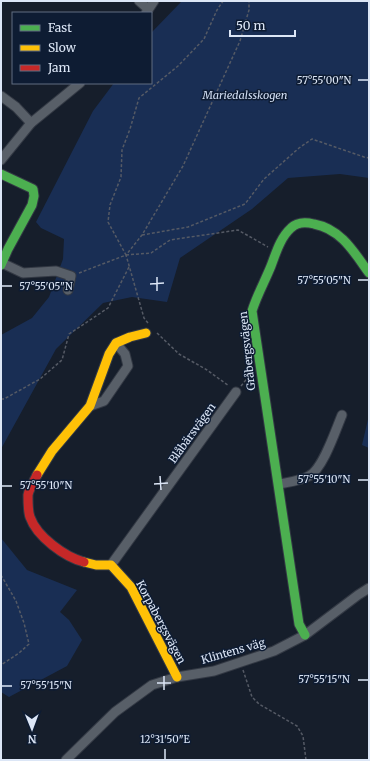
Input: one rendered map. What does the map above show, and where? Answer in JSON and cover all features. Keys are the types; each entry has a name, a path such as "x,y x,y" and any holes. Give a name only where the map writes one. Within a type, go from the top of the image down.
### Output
{"street":[{"path":"139,1 147,11 154,1"},
{"path":"1,160 31,123 79,84"},
{"path":"1,96 16,107 31,123"},
{"path":"1,174 32,189 34,196 32,205 1,264 22,274 56,271 71,276 68,290"},
{"name":"Gråbergsvägen","path":"305,635 299,624 252,311 277,252 289,230 300,222 316,224 338,233 350,246 369,273"},
{"path":"112,565 96,565 76,560 57,549 39,532 30,517 28,494 38,472 52,450 90,406 109,354 116,343 148,329"},
{"path":"90,406 104,401 128,366 125,354 116,343"},
{"name":"Blåbärsvägen","path":"112,565 236,392"},
{"path":"279,484 311,475 322,461 342,415"},
{"name":"Korpabergsvägen","path":"112,565 131,588 177,677"},
{"name":"Klintens väg","path":"66,760 115,712 152,685 177,677 214,671 274,651 305,635 369,588"}],"path":[{"path":"223,1 217,10 204,39 178,66 138,98 130,129 122,150 121,177 110,205 108,222 126,255 148,329 154,330 179,354 216,376 236,392 249,376 261,378"},
{"path":"126,255 142,234 183,166 240,41 249,10 250,1"},
{"path":"142,234 188,227 245,204 264,179 299,148 312,139 369,158"},
{"path":"71,276 126,255 151,253 170,240 238,230 277,252"},
{"path":"1,399 4,399 40,379 62,360 69,334 108,308 129,267"},
{"path":"1,575 16,601 24,623 29,644 1,665"},
{"path":"241,662 252,697 259,704 291,721 301,731 306,760"}],"green space":[{"name":"Mariedalsskogen","path":"182,1 369,1 369,178 340,174 288,178 252,209 180,258 167,302 132,297 103,303 56,349 1,449 1,335 32,318 49,297 63,259 64,239 41,228 36,222 93,111 113,84 152,84 152,32"},
{"path":"369,415 369,448 362,445"},
{"path":"1,538 27,570 77,590 60,612 69,620 82,640 67,666 9,697 1,692"}],"traffic: fast":[{"path":"1,174 33,189 34,196 32,205 1,265"},
{"path":"305,635 299,624 252,311 281,241 293,226 299,224 314,224 332,231 346,242 369,273"}],"traffic: slow":[{"path":"37,475 52,451 90,406 109,354 116,343 130,337 146,333"},
{"path":"84,562 96,565 111,565 131,587 177,677"}],"traffic: jam":[{"path":"37,475 28,495 30,517 39,532 52,545 69,556 84,562"}]}
